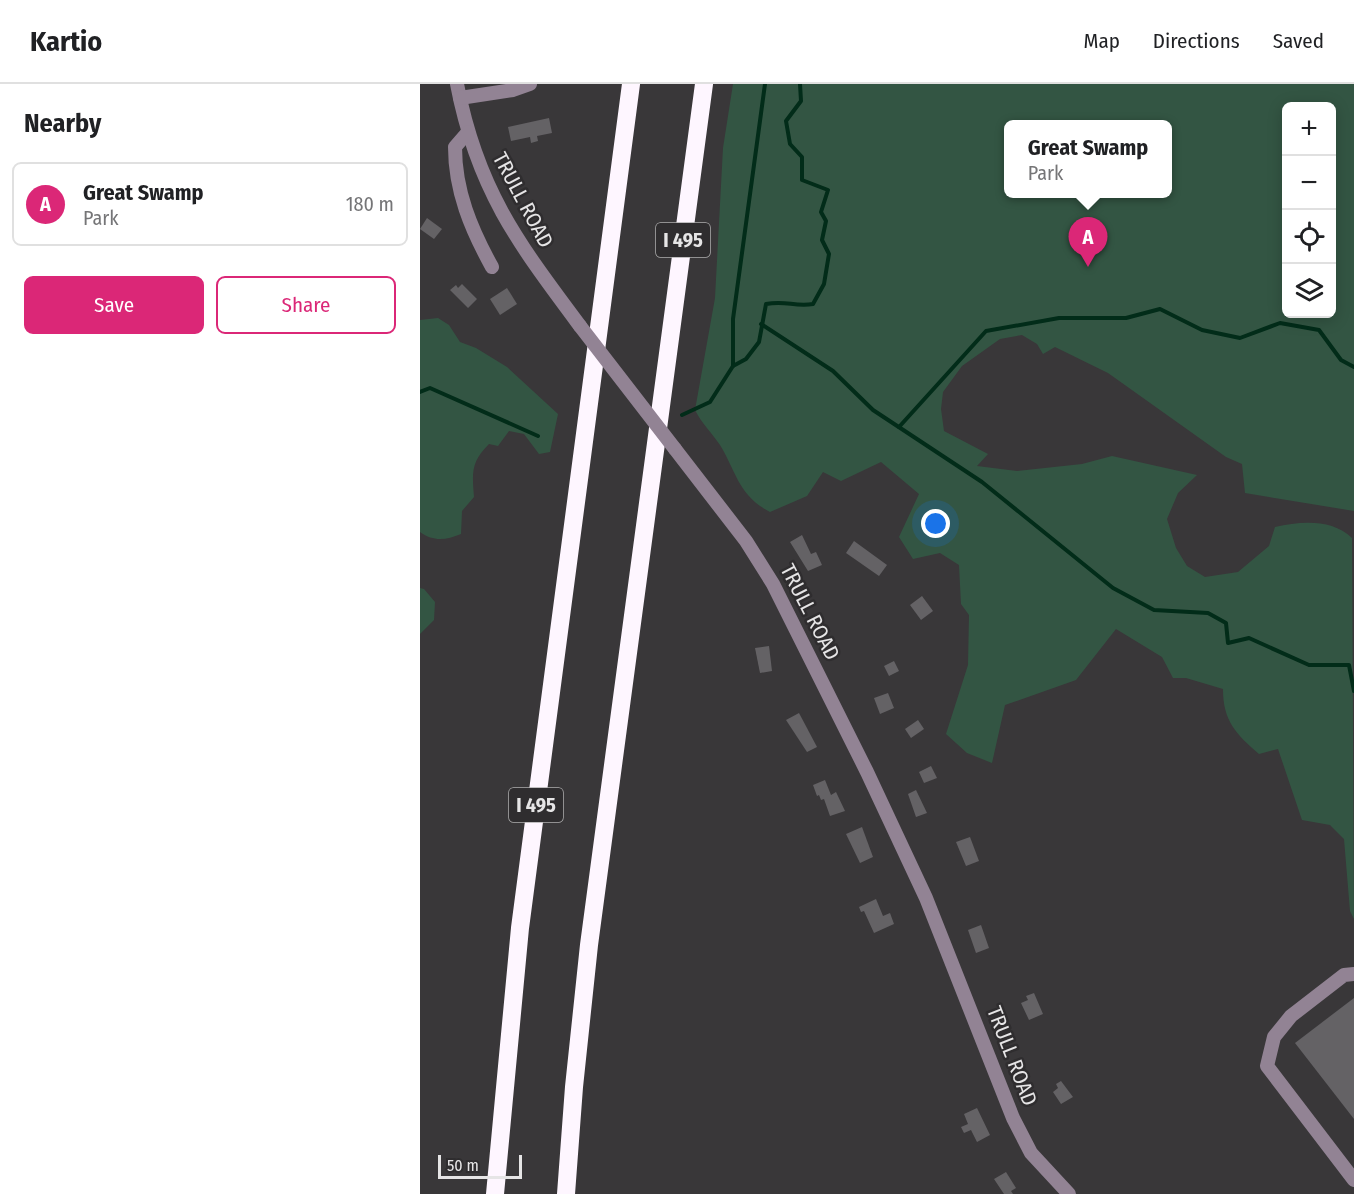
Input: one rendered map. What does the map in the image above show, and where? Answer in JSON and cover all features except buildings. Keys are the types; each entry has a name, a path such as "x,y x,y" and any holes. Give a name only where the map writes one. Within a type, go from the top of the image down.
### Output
{"highway":[{"name":"I 495","path":"495,1194 509,1022 520,928 631,84"},
{"name":"I 495","path":"566,1194 574,1087 596,893 704,84"},
{"path":"574,1087 574,1194"}],"street":[{"name":"TRULL ROAD","path":"458,84 468,132 488,188 514,236 580,326 746,541 773,584 927,898 1013,1118 1031,1153 1069,1194"},
{"path":"460,99 513,90 530,84"},
{"path":"468,132 460,137 455,147 458,183 474,234 492,267"},
{"path":"1354,974 1344,975 1291,1016 1274,1037 1267,1066 1354,1180"}],"green space":[{"path":"733,84 1354,84 1354,511 1245,493 1242,464 1226,457 1108,373 1055,347 1043,354 1037,344 1022,335 1000,339 962,366 943,392 941,409 944,431 988,454 977,466 1017,471 1082,464 1112,456 1197,475 1178,493 1167,519 1176,548 1187,566 1205,577 1238,572 1269,546 1275,527 1316,523 1335,527 1352,538 1354,919 1350,911 1344,839 1330,825 1302,820 1278,749 1259,754 1244,740 1228,718 1223,689 1186,678 1173,678 1162,657 1116,629 1076,680 1005,705 992,763 967,753 946,734 968,665 969,615 961,604 959,565 940,553 913,559 899,537 919,494 881,462 841,481 823,472 807,496 770,512 751,498 739,483 720,445 695,410 715,298 723,148"},
{"path":"438,318 449,325 460,342 476,348 507,367 558,414 550,452 539,454 524,434 509,431 498,446 489,444 483,450 474,468 474,497 462,511 461,534 440,539 420,532 420,320"},
{"path":"420,588 424,589 435,602 434,620 420,634"}],"waterway":[{"path":"733,366 733,319 765,84"},
{"path":"682,415 710,402 733,366 746,359 759,342 766,304 813,304 824,284 829,254 822,240 826,221 821,212 828,190 802,180 802,157 790,144 786,121 801,101 800,84"},
{"path":"899,427 986,331 1059,318 1126,318 1160,309 1202,330 1240,338 1280,323 1319,330 1341,360 1354,367"},
{"path":"761,324 833,371 873,410 982,482 1113,588 1154,610 1208,613 1226,623 1228,643 1249,638 1309,665 1349,665 1354,691"},
{"path":"420,392 430,388 538,436"}],"place":[{"name":"Great Swamp","path":"1088,267"}]}
